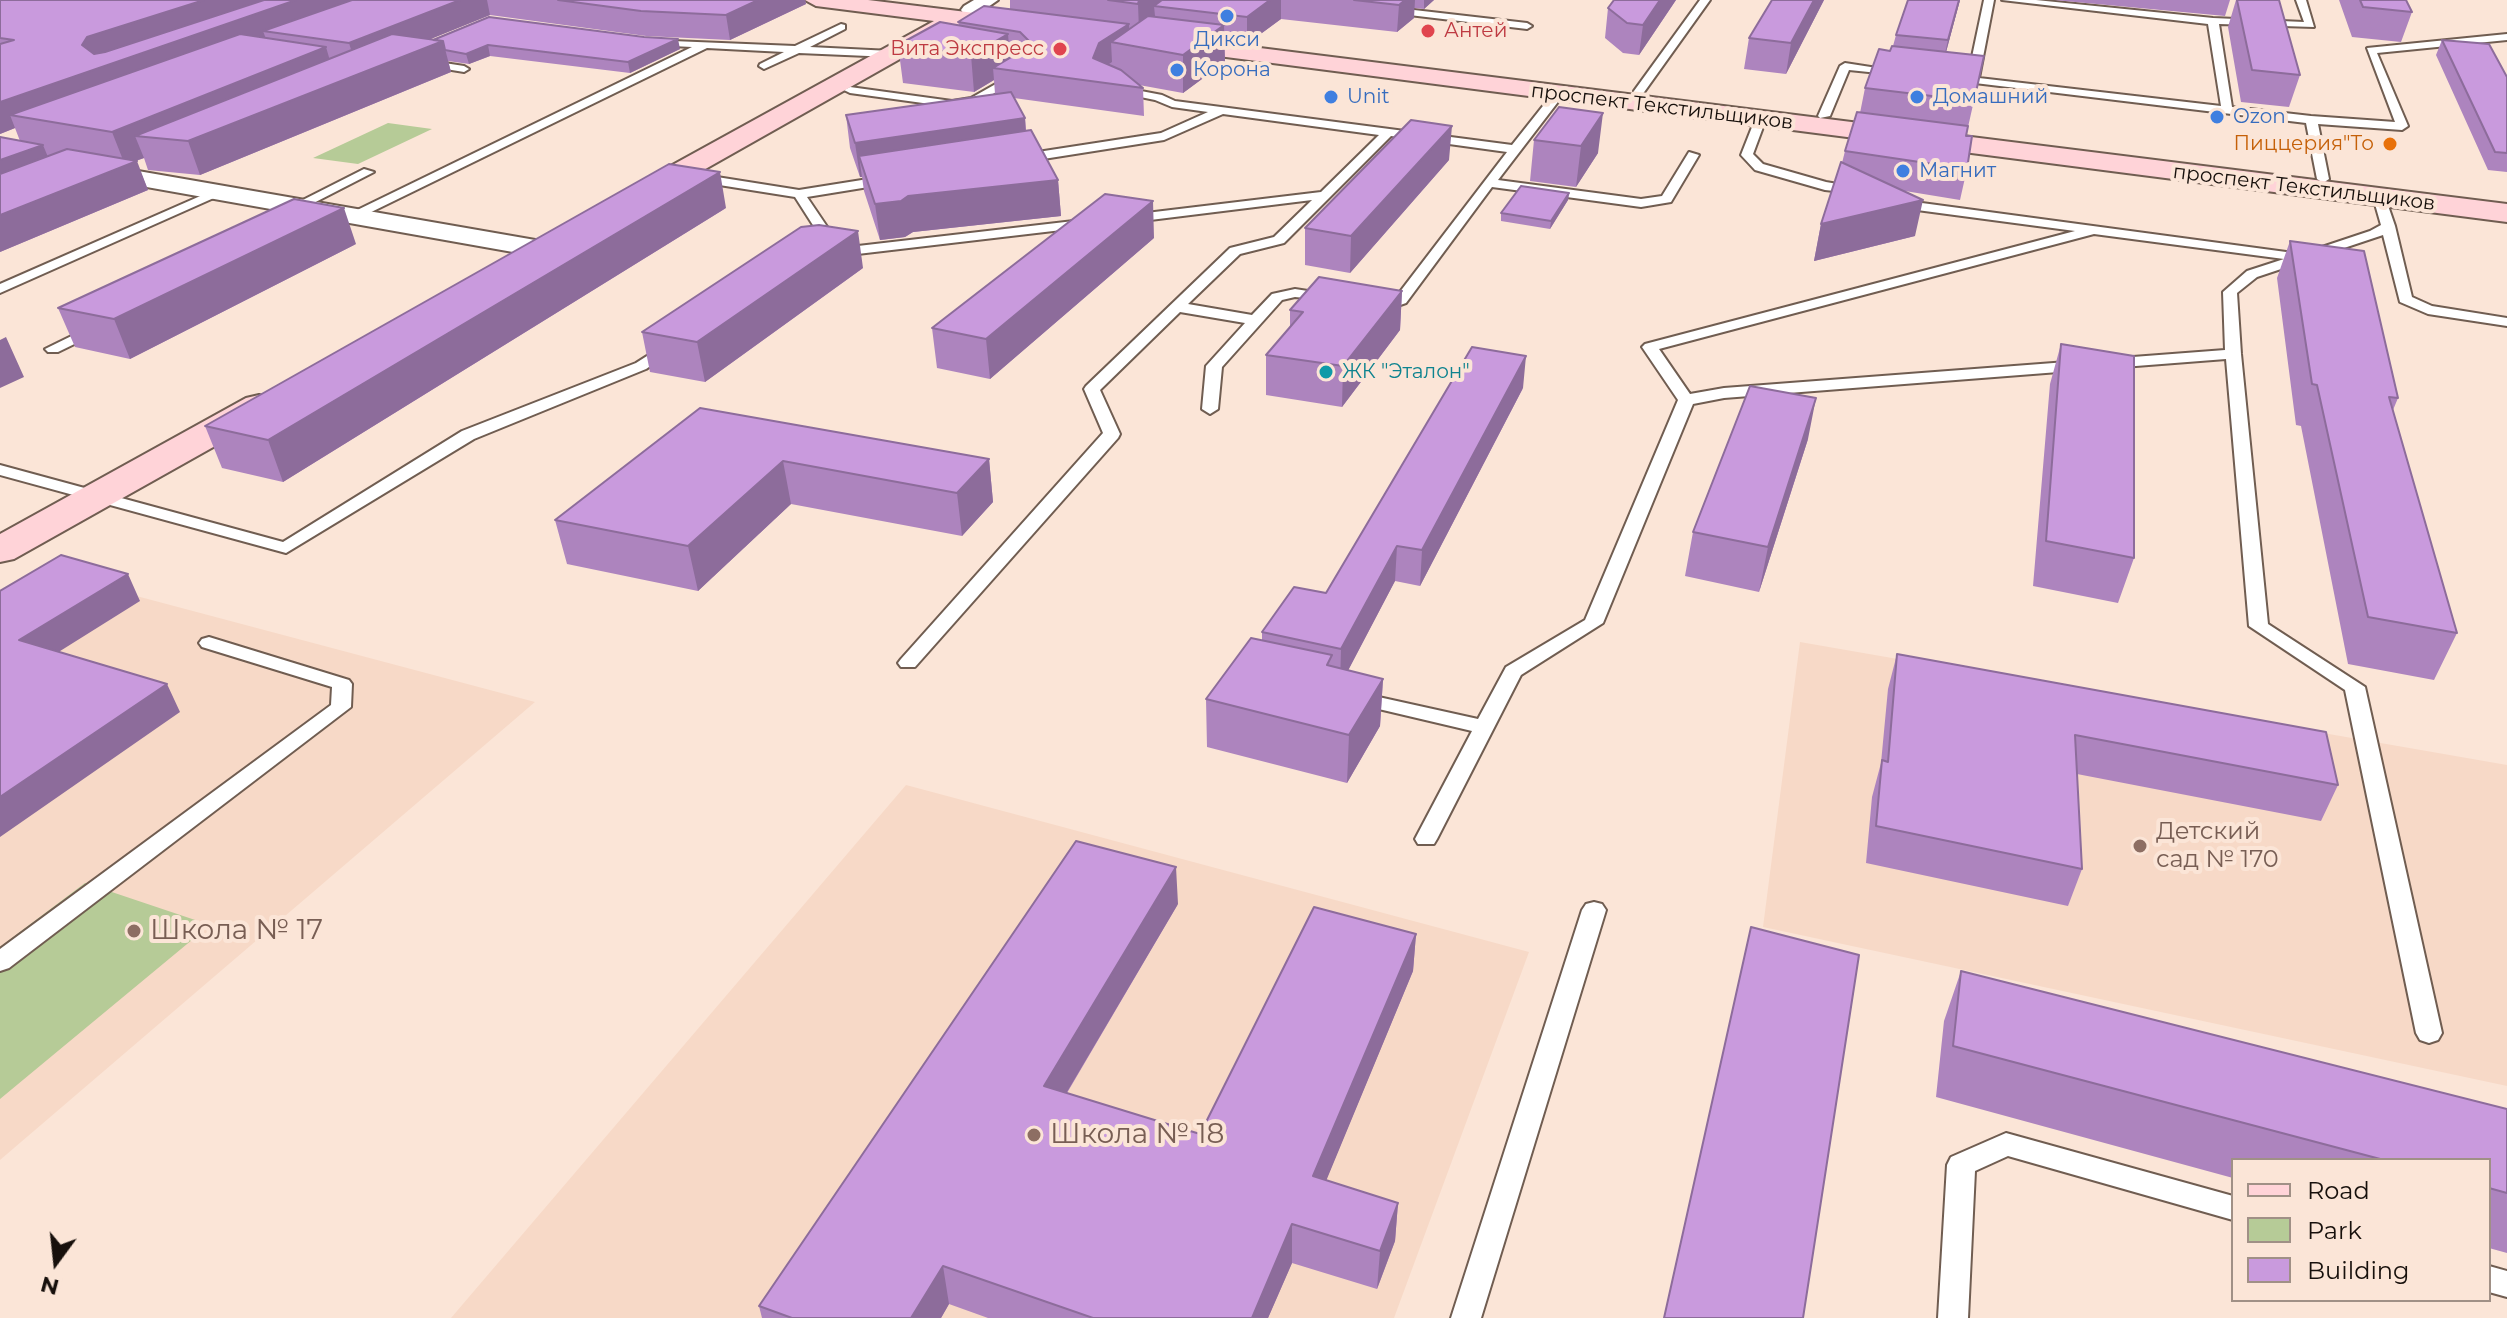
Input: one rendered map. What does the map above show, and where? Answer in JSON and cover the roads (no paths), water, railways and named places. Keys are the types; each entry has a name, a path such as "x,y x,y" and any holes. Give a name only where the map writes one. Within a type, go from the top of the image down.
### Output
{"main road":[{"path":"816,0 972,9"},
{"path":"890,0 972,9 1050,24"},
{"path":"609,211 972,9"},
{"name":"проспект Текстильщиков","path":"2507,202 1638,93 1141,35 1558,94 2507,213"},
{"path":"499,272 554,241"},
{"path":"0,550 291,388"}],"street":[{"path":"0,145 30,134"},
{"path":"0,154 219,193 304,216 346,214 554,241"}],"lane":[{"path":"1638,93 1705,0"},
{"path":"1973,80 1989,0"},
{"path":"2007,0 2213,21 2310,25 2301,0"},
{"path":"1380,9 1527,26"},
{"path":"2213,21 2227,110"},
{"path":"764,66 841,27"},
{"path":"1944,77 2311,120 2402,126 2371,50 2507,37"},
{"path":"646,42 891,54"},
{"path":"346,214 703,46"},
{"path":"410,60 464,69"},
{"path":"850,90 952,104 974,101 1025,70 1022,64 1008,61"},
{"path":"1824,116 1845,66 1916,74"},
{"path":"1103,84 1122,91 1158,97 1172,104 1514,149"},
{"path":"1210,409 1214,366 1277,297 1295,293 1386,306 1401,300 1558,94"},
{"path":"997,162 1164,136 1223,110"},
{"path":"1760,119 1747,155 1759,167 1825,186 1873,193"},
{"path":"2311,120 2323,179"},
{"path":"908,663 1112,434 1092,389 1235,251 1279,240 1389,132"},
{"path":"1489,183 1641,203 1666,199 1693,155"},
{"path":"116,175 144,163"},
{"path":"56,181 85,170"},
{"path":"304,216 368,172"},
{"path":"676,174 799,194 906,177"},
{"path":"0,289 219,193"},
{"path":"799,194 825,234 801,257 1324,195"},
{"path":"2379,197 2405,299 2428,310 2507,322"},
{"path":"1922,207 2302,257"},
{"path":"2388,226 2339,248 2252,274 2230,292 2233,354 2259,626 2355,687 2429,1033"},
{"path":"1686,400 1650,347 2094,230"},
{"path":"1177,307 1254,320"},
{"path":"53,349 110,322"},
{"path":"0,470 286,548 468,435 641,366 678,341"},
{"path":"1686,400 1724,393 2233,354"},
{"path":"1426,839 1513,671 1593,623 1686,400"},
{"path":"0,962 341,707 342,684 209,643"},
{"path":"1338,694 1484,727"},
{"path":"1466,1318 1594,910"},
{"path":"1953,1318 1961,1165 2006,1144 2231,1207"}],"place":[{"name":"Дикси","path":"1227,16"},
{"name":"Антей","path":"1428,31"},
{"name":"Вита Экспресс","path":"1060,49"},
{"name":"Корона","path":"1177,70"},
{"name":"Unit","path":"1331,97"},
{"name":"Домашний","path":"1917,97"},
{"name":"Ozon","path":"2217,117"},
{"name":"Пиццерия\"То","path":"2390,144"},
{"name":"Магнит","path":"1903,171"},
{"name":"ЖК \"Эталон\"","path":"1326,372"},
{"name":"Детский сад № 170","path":"2140,846"},
{"name":"Школа № 17","path":"134,931"},
{"name":"Школа № 18","path":"1034,1135"}]}
